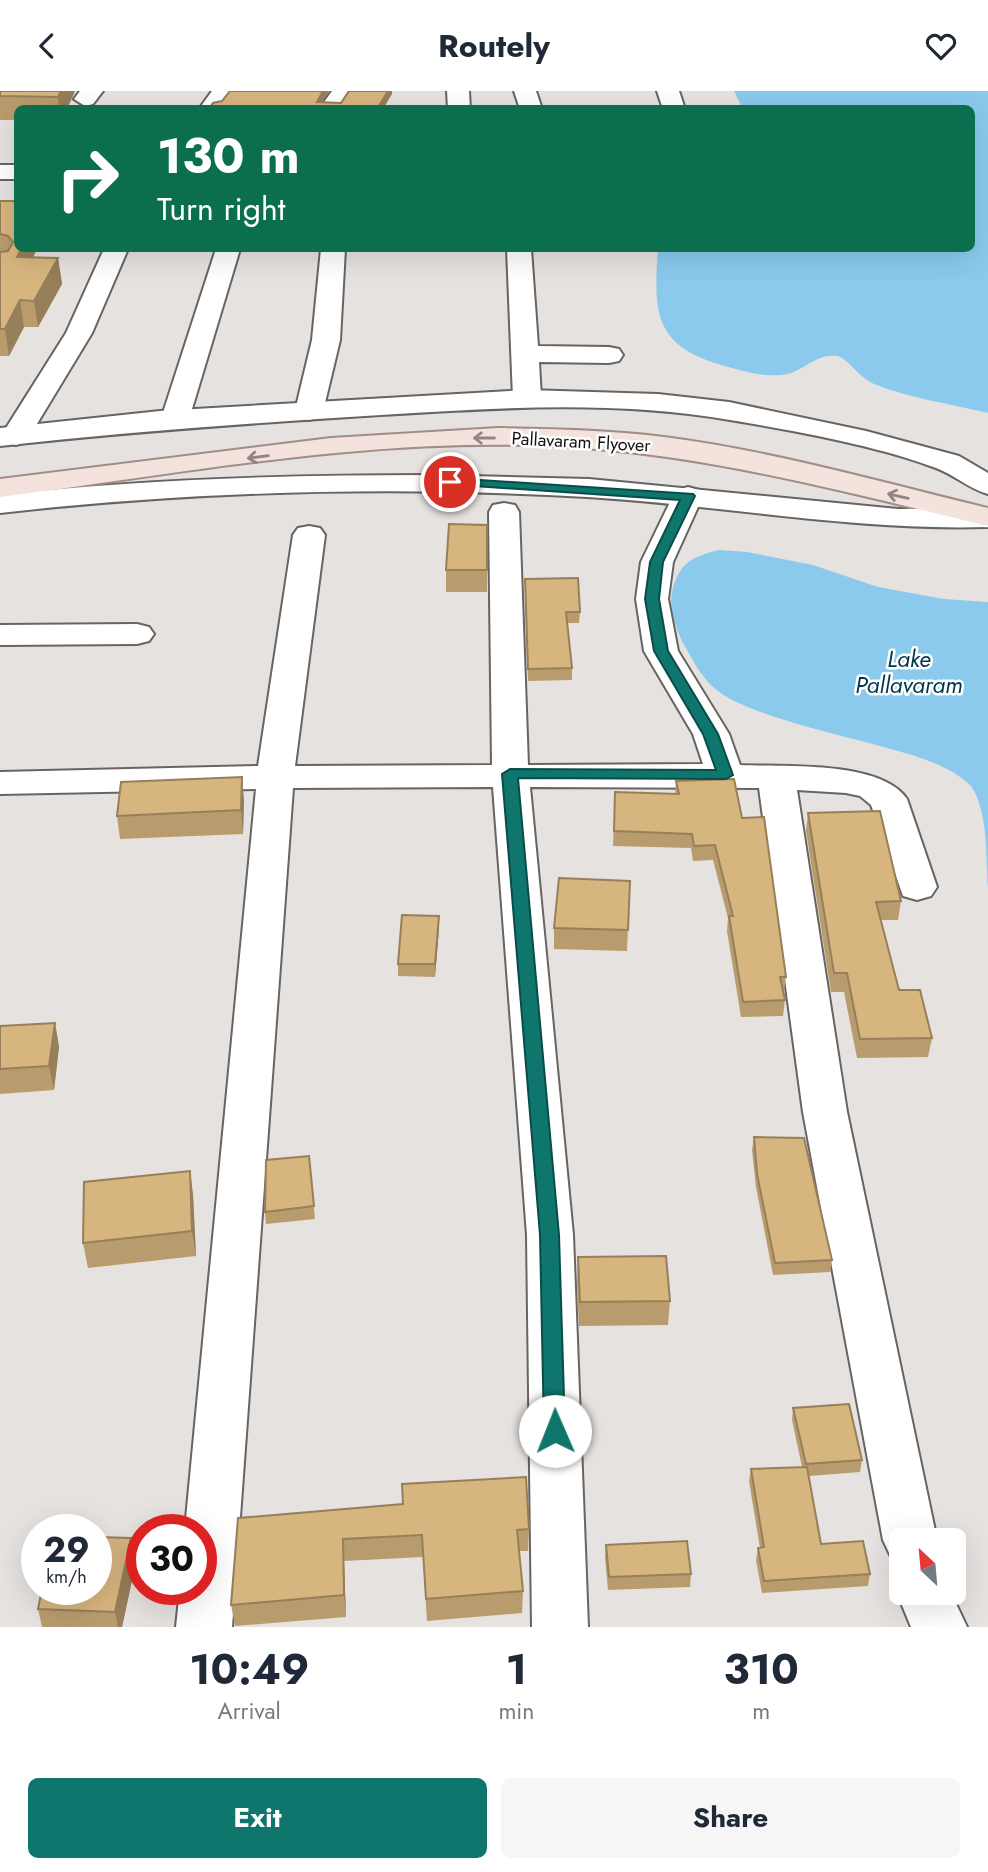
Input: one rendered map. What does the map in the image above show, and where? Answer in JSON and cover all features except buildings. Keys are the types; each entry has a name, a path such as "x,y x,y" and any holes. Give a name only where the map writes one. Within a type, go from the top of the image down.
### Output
{"main road":[{"name":"Pallavaram Flyover","path":"0,464 289,429 465,414 594,414 655,420 746,437 988,491"},
{"name":"Pallavaram Flyover","path":"0,488 304,451 480,438 596,441 662,446 723,456 988,518"}],"street":[{"path":"8,437 79,333 115,252"},
{"path":"176,419 227,252"},
{"path":"309,411 326,340 333,252"},
{"path":"519,252 527,398"},
{"path":"525,354 609,355"},
{"path":"8,437 176,419 527,398 658,403 729,411 948,462 988,485"},
{"path":"0,503 77,494 180,488 450,482 688,496 927,522 988,518"},
{"path":"688,496 657,562 652,599 661,651 710,734 726,775"},
{"path":"504,512 510,774 550,1235 560,1627"},
{"path":"204,1627 275,777 309,535"},
{"path":"0,635 136,634"},
{"path":"0,783 510,774 776,775 846,782 872,788 888,799 917,887"},
{"path":"776,775 825,1112 907,1528"},
{"path":"929,1605 939,1627"}],"water":[{"path":"734,91 988,91 988,413 887,389 863,377 837,356 817,359 788,374 764,375 702,358 684,349 672,338 663,325 659,310 658,252 975,252 975,105 741,105"},
{"name":"Lake Pallavaram","path":"719,550 747,552 813,565 878,587 944,599 988,602 988,888 981,808 971,786 963,779 935,763 914,756 759,711 722,694 706,679 680,636 674,621 671,598 678,574 688,563 701,555"}],"route":[{"path":"450,482 510,483 688,496 657,562 652,599 661,651 710,734 726,775 510,774 550,1235 555,1431"}]}
